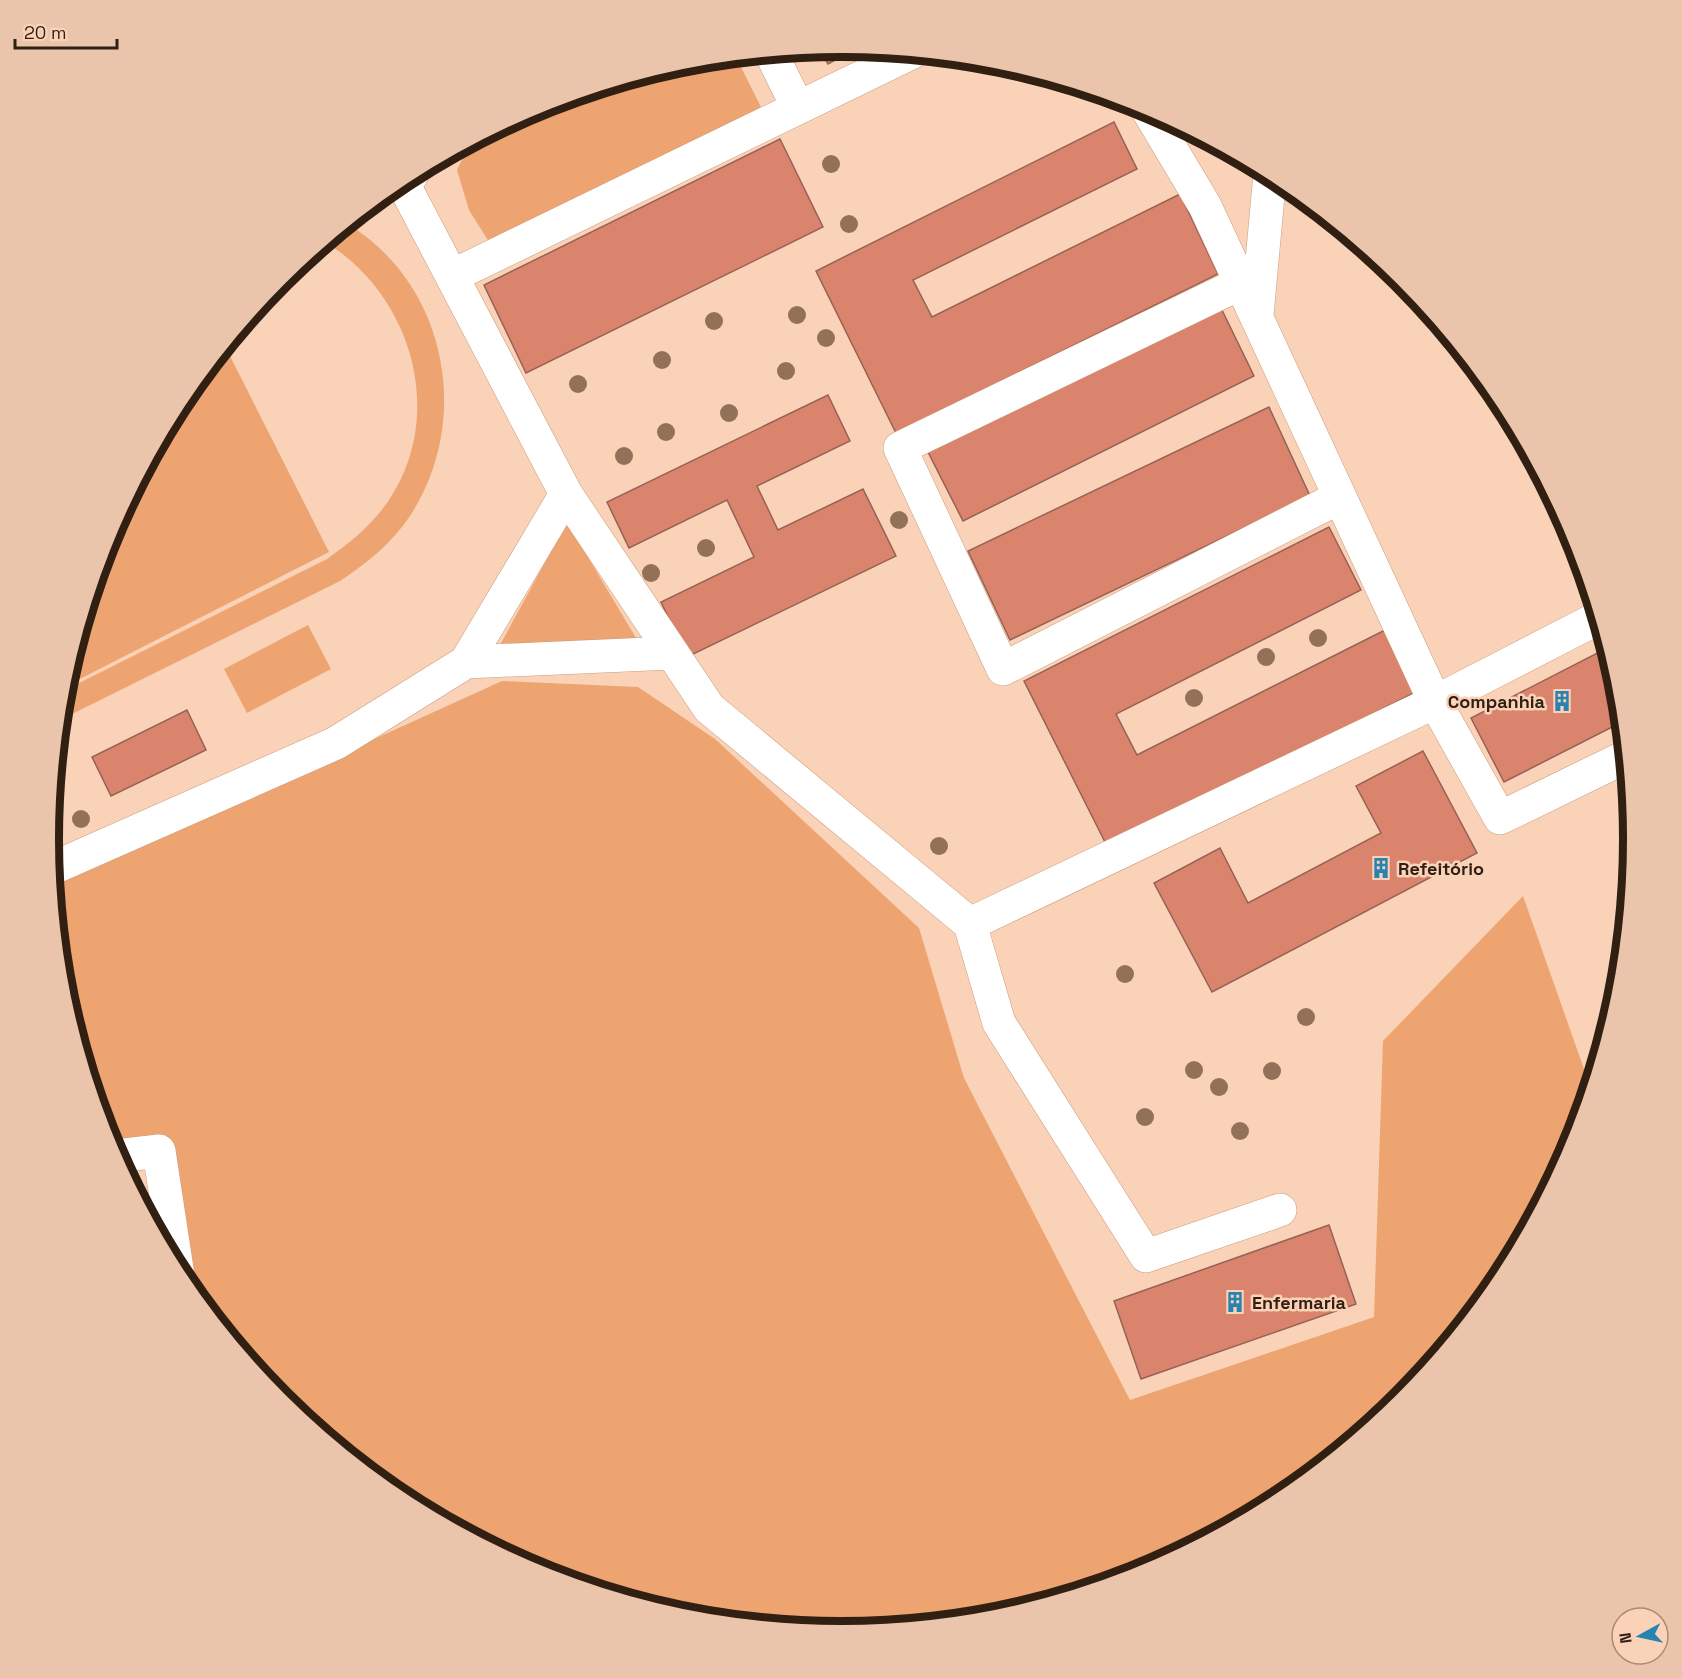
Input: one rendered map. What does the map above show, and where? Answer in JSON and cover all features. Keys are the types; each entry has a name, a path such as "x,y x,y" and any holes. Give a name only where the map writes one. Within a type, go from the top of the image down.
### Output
{"lane":[{"path":"452,276 898,60"},
{"path":"775,61 798,108"},
{"path":"1156,124 1205,206 1435,702 1500,818 1618,760"},
{"path":"1257,317 1269,185"},
{"path":"406,189 566,494 709,708 970,924 999,1023 1146,1256 1280,1210"},
{"path":"1241,283 900,448 1003,669 1340,496"},
{"path":"60,864 336,743 466,662 566,494"},
{"path":"970,924 1435,702 1591,621"},
{"path":"466,662 672,653"},
{"path":"126,1155 159,1151 173,1245"}],"shaded area":[{"path":"739,64 764,113 491,245 469,210 457,170 464,154 542,117 590,99 688,72"},
{"path":"353,228 382,250 408,282 428,318 440,356 444,397 441,438 429,478 410,516 378,552 340,581 69,715 74,685 327,559 361,532 389,500 406,466 416,430 417,394 411,358 398,324 379,292 355,264 331,246"},
{"path":"229,353 329,552 75,681 101,588 140,493 191,405"},
{"path":"567,522 639,643 500,645"},
{"path":"308,625 331,669 247,713 224,669"},
{"path":"502,681 638,687 715,739 919,928 964,1078 1130,1400 1374,1317 1383,1041 1523,896 1586,1074 1563,1138 1542,1185 1518,1230 1461,1315 1429,1355 1357,1427 1275,1489 1187,1540 1140,1561 1092,1579 994,1606 892,1619 841,1621 739,1614 688,1606 639,1594 542,1561 495,1540 450,1516 365,1459 325,1427 253,1355 221,1315 177,1251 159,1151 122,1144 119,1138 101,1090 74,992 66,941 61,882"}],"building":[{"path":"841,57 828,64 824,58"},
{"path":"1114,122 1137,169 913,280 932,317 1180,194 1218,274 896,433 816,271"},
{"path":"780,139 823,227 526,373 484,285"},
{"path":"1220,306 1254,376 963,521 928,452"},
{"path":"828,395 850,441 757,486 778,530 863,489 896,556 687,657 661,602 754,557 727,500 629,548 607,502"},
{"path":"1269,407 1310,496 1010,640 968,551"},
{"path":"1329,527 1361,590 1116,714 1137,755 1385,630 1416,692 1108,848 1024,681"},
{"name":"Companhia","path":"1600,652 1614,726 1504,782 1471,718"},
{"path":"187,710 206,750 111,796 92,757"},
{"name":"Refeitório","path":"1423,751 1477,853 1212,992 1154,883 1220,848 1248,903 1381,833 1356,786"},
{"name":"Enfermaria","path":"1329,1225 1356,1304 1141,1379 1114,1301"}],"place":[{"name":"Companhia","path":"1562,701"},
{"name":"Refeitório","path":"1381,868"},
{"name":"Enfermaria","path":"1235,1302"}]}
